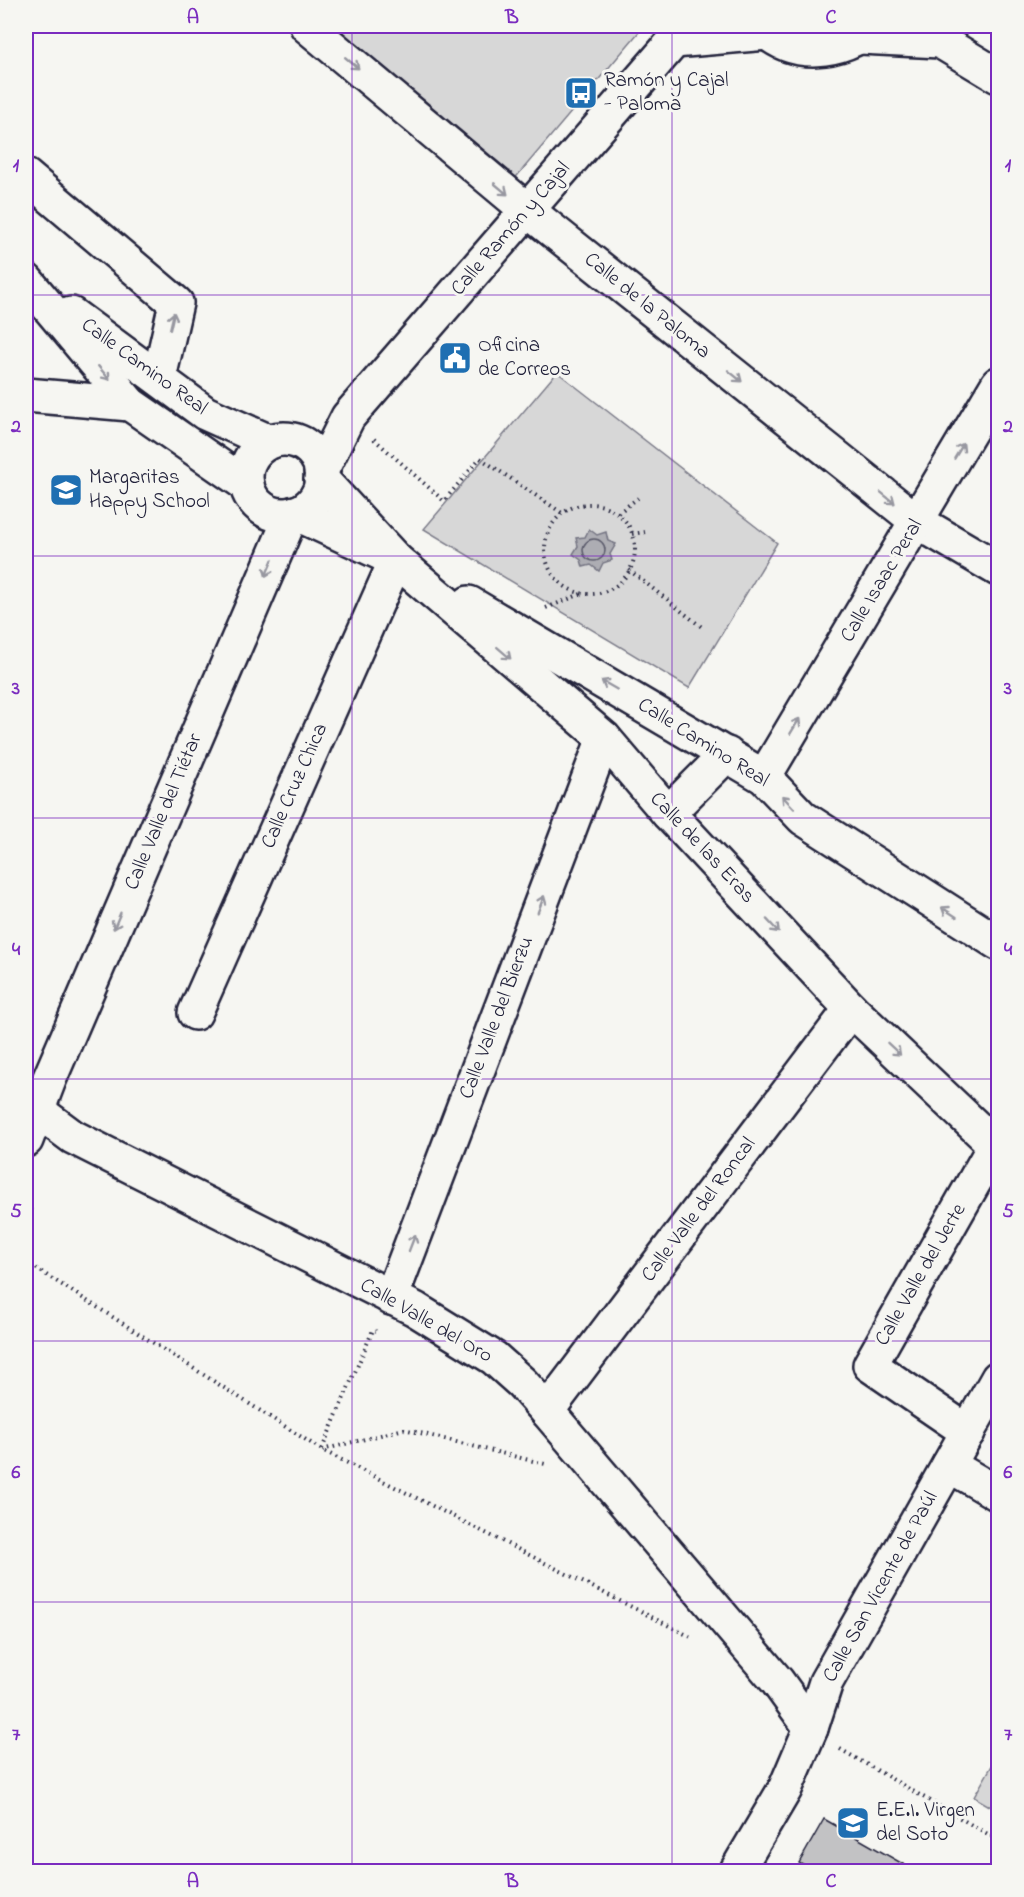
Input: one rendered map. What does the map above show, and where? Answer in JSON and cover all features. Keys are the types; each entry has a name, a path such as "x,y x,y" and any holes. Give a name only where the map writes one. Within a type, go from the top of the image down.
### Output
{"street":[{"name":"Calle de la Paloma","path":"307,26 527,210 918,522 999,569"},
{"name":"Calle Ramón y Cajal","path":"321,475 348,417 679,33 763,29"},
{"path":"763,29 788,45 813,50 838,47 868,31 935,33 999,75"},
{"path":"26,176 176,303 159,378"},
{"name":"Calle Camino Real","path":"26,280 205,414 270,442"},
{"name":"Calle Camino Real","path":"26,280 130,404 247,485"},
{"name":"Calle Isaac Peral","path":"764,777 999,384"},
{"path":"29,405 130,404"},
{"name":"Calle Ramón y Cajal","path":"302,445 348,417"},
{"path":"292,441 302,445 317,460 321,475 319,490 314,500 293,514 280,515 258,506 247,485 248,464 261,448 270,442 292,441"},
{"name":"Calle Camino Real","path":"321,475 396,560"},
{"name":"Calle Camino Real","path":"293,514 396,560 727,754 764,777 803,818 999,943"},
{"name":"Calle Valle del Tiétar","path":"29,1118 293,514"},
{"name":"Calle de las Eras","path":"396,560 604,738 668,813 851,1009 997,1146"},
{"name":"Calle Cruz Chica","path":"195,1013 396,560"},
{"name":"Calle Valle del Bierzu","path":"403,1304 604,738"},
{"path":"668,813 727,754"},
{"name":"Calle Valle del Roncal","path":"547,1411 851,1009"},
{"name":"Calle Valle del Oro","path":"29,1118 73,1137 403,1304 494,1358 522,1383 547,1411 824,1737"},
{"name":"Calle Valle del Jerte","path":"968,1432 870,1365 997,1146"},
{"name":"Calle San Vicente de Paúl","path":"736,1872 785,1789 824,1737 826,1682 999,1378"},
{"path":"949,1465 999,1494"}],"path":[{"path":"348,417 444,501 480,458 562,513"},
{"path":"618,513 638,498"},
{"path":"590,503 605,506 618,513 628,524 632,534 635,553 630,570 623,580 611,589 597,594 582,594 568,589 556,579 548,567 545,552 546,538 552,524 562,513 575,506 590,503"},
{"path":"632,534 645,532"},
{"path":"630,570 703,628"},
{"path":"26,1206 31,1209 26,1224"},
{"path":"26,1262 322,1450 703,1643"},
{"path":"322,1450 373,1330 400,1336 403,1304"},
{"path":"322,1450 404,1429 547,1464 573,1443"},
{"path":"824,1737 999,1840"}],"shaded area":[{"path":"329,26 644,26 512,182"},
{"path":"557,372 777,543 689,688 424,529"},
{"path":"998,1755 998,1811 974,1797"}],"water":[{"path":"589,529 597,535 606,532 608,541 616,544 610,554 612,560 603,563 599,571 591,565 583,567 581,560 573,554 578,546 576,538 585,537"}],"building":[{"path":"824,1819 917,1872 815,1872 799,1863"}],"place":[{"name":"Ramón y Cajal - Paloma","path":"581,93"},
{"name":"Oficina de Correos","path":"455,358"},
{"name":"Margaritas Happy School","path":"66,490"},
{"name":"E.E.I. Virgen del Soto","path":"853,1823"}]}
